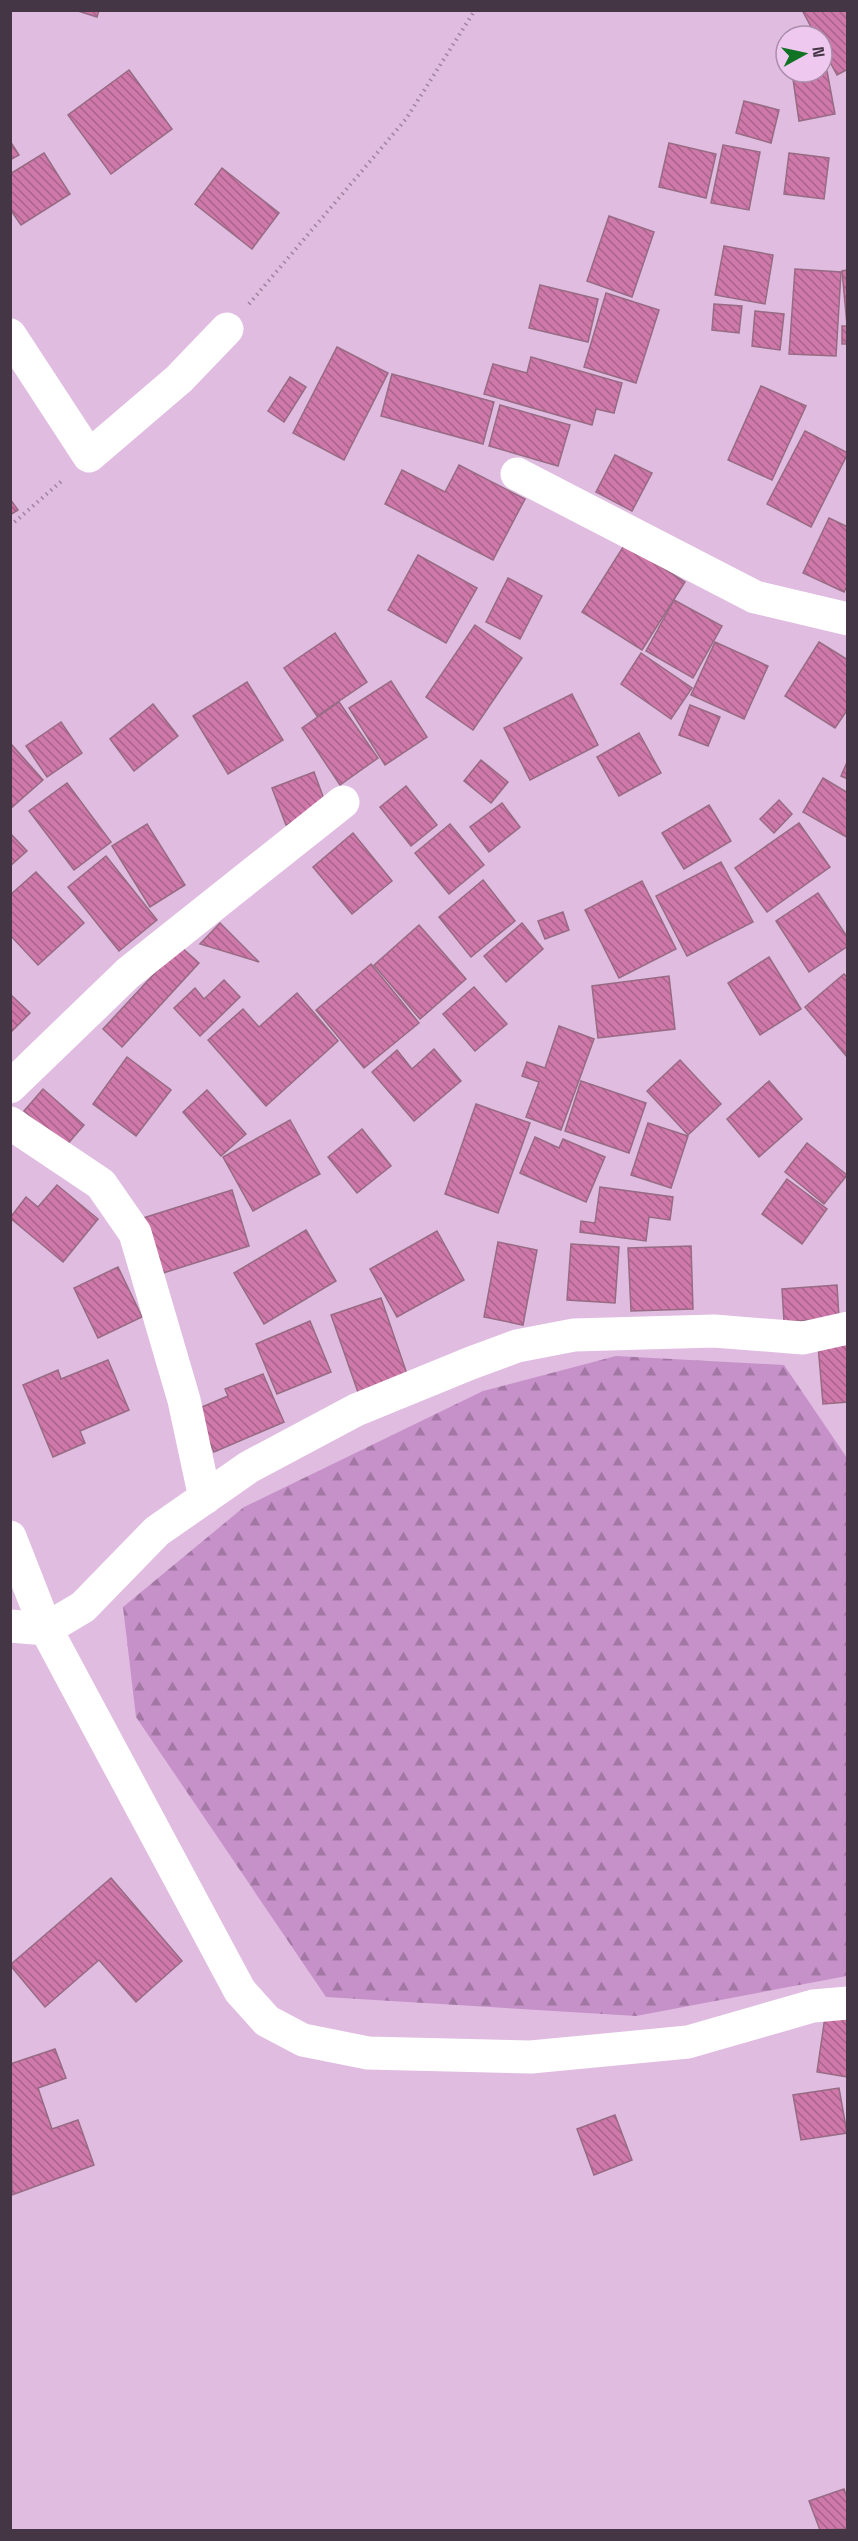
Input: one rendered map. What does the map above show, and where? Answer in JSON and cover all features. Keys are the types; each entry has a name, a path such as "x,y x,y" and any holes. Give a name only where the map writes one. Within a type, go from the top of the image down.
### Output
{"street":[{"path":"10,334 89,456 179,379 227,329"},
{"path":"517,474 755,597 848,619"},
{"path":"10,1087 128,973 343,801"},
{"path":"10,1124 26,1131 101,1184 135,1233 184,1400 205,1498"},
{"path":"10,1626 46,1629 82,1607 157,1531 249,1467 356,1410 517,1346 574,1335 629,1332 714,1331 802,1338 848,1328"},
{"path":"10,1537 46,1629 240,1990 267,2020 303,2040 368,2053 531,2057 688,2042 813,2007 848,2003"}],"path":[{"path":"227,329 406,119 475,10"},
{"path":"10,526 89,456"}],"green space":[{"path":"616,1356 784,1365 847,1458 847,1976 636,2016 326,1997 136,1717 123,1607 244,1507 483,1391"}],"building":[{"path":"75,10 99,10 97,17"},
{"path":"802,10 848,10 848,69 837,75 834,69 834,24 810,24"},
{"path":"129,70 172,129 111,174 68,115"},
{"path":"794,84 829,84 835,114 799,121"},
{"path":"744,101 779,110 771,143 736,133"},
{"path":"10,141 19,155 10,160"},
{"path":"669,143 716,154 706,198 659,187"},
{"path":"723,145 760,152 749,210 711,203"},
{"path":"44,153 70,194 21,225 10,209 10,174"},
{"path":"789,153 829,158 824,199 784,194"},
{"path":"222,168 279,213 252,249 195,204"},
{"path":"609,216 654,232 632,297 587,281"},
{"path":"724,246 773,255 765,304 715,295"},
{"path":"795,269 841,272 836,356 789,354"},
{"path":"848,270 848,325 847,325 842,271"},
{"path":"540,285 598,299 588,342 529,328"},
{"path":"606,293 659,310 636,383 584,367"},
{"path":"714,304 742,306 739,333 712,330"},
{"path":"755,311 784,314 780,350 752,346"},
{"path":"842,326 848,326 848,344 842,344"},
{"path":"337,347 388,373 344,460 293,433"},
{"path":"531,357 622,383 614,413 596,409 592,425 484,394 493,364 527,373"},
{"path":"392,374 494,402 483,444 381,416"},
{"path":"290,377 306,387 284,422 268,411"},
{"path":"761,386 806,406 772,480 728,460"},
{"path":"500,405 570,425 558,466 489,446"},
{"path":"805,431 848,453 811,527 767,504"},
{"path":"615,455 652,473 632,511 596,492"},
{"path":"459,465 525,499 493,560 385,504 402,470 445,492"},
{"path":"10,499 18,510 10,515"},
{"path":"829,518 848,527 848,584 844,592 803,573"},
{"path":"625,544 685,582 642,650 582,612"},
{"path":"418,555 477,588 446,643 388,610"},
{"path":"508,578 542,596 520,639 486,622"},
{"path":"674,600 722,626 693,678 646,651"},
{"path":"475,625 522,658 473,730 426,697"},
{"path":"335,633 367,682 317,716 284,668"},
{"path":"715,642 768,666 744,719 691,695"},
{"path":"819,642 848,660 848,709 835,728 785,696"},
{"path":"641,653 692,688 671,719 621,684"},
{"path":"391,681 427,737 385,765 349,708"},
{"path":"247,682 283,740 228,774 193,716"},
{"path":"572,694 598,745 530,780 504,728"},
{"path":"339,702 378,758 340,785 302,728"},
{"path":"153,704 178,736 134,771 110,739"},
{"path":"690,705 720,717 708,746 679,735"},
{"path":"61,722 82,753 47,777 26,746"},
{"path":"639,733 661,773 619,796 597,757"},
{"path":"12,745 43,780 10,809 10,747"},
{"path":"481,760 508,782 491,803 464,781"},
{"path":"848,760 848,779 841,776"},
{"path":"314,772 328,810 286,825 272,788"},
{"path":"823,778 848,793 848,838 803,812"},
{"path":"67,783 111,842 74,870 29,811"},
{"path":"406,786 437,825 411,846 380,807"},
{"path":"779,800 792,814 774,833 760,819"},
{"path":"502,803 520,827 489,852 470,827"},
{"path":"709,805 731,841 684,869 662,833"},
{"path":"799,823 830,867 767,912 735,868"},
{"path":"147,824 185,885 150,907 112,846"},
{"path":"450,824 484,865 449,894 415,853"},
{"path":"10,833 27,851 10,866"},
{"path":"353,833 392,881 352,914 313,867"},
{"path":"106,856 157,920 119,951 68,887"},
{"path":"721,862 753,922 687,956 656,896"},
{"path":"36,872 84,923 38,965 10,935 10,895"},
{"path":"483,880 515,921 471,957 439,917"},
{"path":"642,881 676,949 619,978 585,910"},
{"path":"818,893 848,938 848,946 809,972 776,921"},
{"path":"563,912 569,930 545,939 538,921"},
{"path":"220,923 259,962 200,944"},
{"path":"522,923 543,949 506,982 484,956"},
{"path":"419,925 466,979 420,1019 374,965"},
{"path":"180,946 199,963 122,1047 103,1029"},
{"path":"769,957 801,1009 760,1035 728,983"},
{"path":"371,964 419,1023 364,1068 316,1010"},
{"path":"844,974 848,978 847,1057 805,1007"},
{"path":"669,976 675,1029 598,1038 592,986"},
{"path":"224,980 240,997 200,1036 174,1008 195,988 204,999"},
{"path":"474,987 507,1024 475,1051 443,1014"},
{"path":"297,993 338,1041 266,1106 208,1040 243,1009 259,1027"},
{"path":"10,994 30,1013 10,1033"},
{"path":"559,1026 594,1039 561,1130 526,1117 539,1082 522,1076 527,1062 545,1068"},
{"path":"434,1049 461,1081 414,1121 372,1072 397,1050 412,1069"},
{"path":"127,1057 171,1090 136,1136 93,1104"},
{"path":"680,1060 721,1104 688,1135 647,1091"},
{"path":"581,1081 646,1103 629,1153 565,1131"},
{"path":"769,1081 802,1119 759,1157 727,1119"},
{"path":"43,1089 84,1125 65,1147 24,1111"},
{"path":"207,1090 246,1134 221,1156 183,1112"},
{"path":"476,1104 530,1123 498,1213 445,1194"},
{"path":"290,1120 320,1174 253,1211 223,1157"},
{"path":"648,1123 688,1136 671,1188 631,1175"},
{"path":"362,1129 391,1166 357,1193 328,1157"},
{"path":"535,1137 559,1148 563,1139 605,1157 586,1202 520,1173"},
{"path":"807,1143 847,1175 824,1204 785,1172"},
{"path":"787,1179 827,1209 802,1244 762,1214"},
{"path":"57,1185 98,1219 63,1262 10,1218 26,1197 38,1207"},
{"path":"600,1187 673,1197 670,1220 649,1217 646,1241 580,1232 581,1221 595,1223"},
{"path":"232,1190 249,1246 160,1274 143,1218"},
{"path":"306,1230 336,1281 264,1324 234,1273"},
{"path":"437,1231 464,1280 397,1317 370,1269"},
{"path":"498,1242 537,1250 523,1325 484,1317"},
{"path":"571,1244 619,1247 615,1303 567,1300"},
{"path":"691,1246 693,1309 631,1311 628,1248"},
{"path":"118,1267 142,1317 98,1338 74,1288"},
{"path":"837,1285 839,1318 784,1322 782,1289"},
{"path":"381,1298 408,1377 359,1395 331,1315"},
{"path":"310,1321 331,1372 277,1394 256,1344"},
{"path":"848,1343 848,1402 823,1404 818,1345"},
{"path":"108,1360 129,1410 80,1431 85,1443 53,1457 23,1385 58,1370 61,1379"},
{"path":"263,1374 284,1422 214,1452 195,1410 228,1396 225,1389"},
{"path":"111,1878 182,1961 136,2002 99,1960 45,2007 10,1965"},
{"path":"826,2010 848,2014 848,2077 817,2072"},
{"path":"55,2049 66,2078 38,2088 52,2129 78,2120 94,2165 12,2195 10,2064"},
{"path":"839,2088 847,2133 801,2140 793,2095"},
{"path":"615,2115 632,2160 594,2175 577,2129"},
{"path":"844,2489 848,2500 848,2529 820,2530 809,2501"}]}
